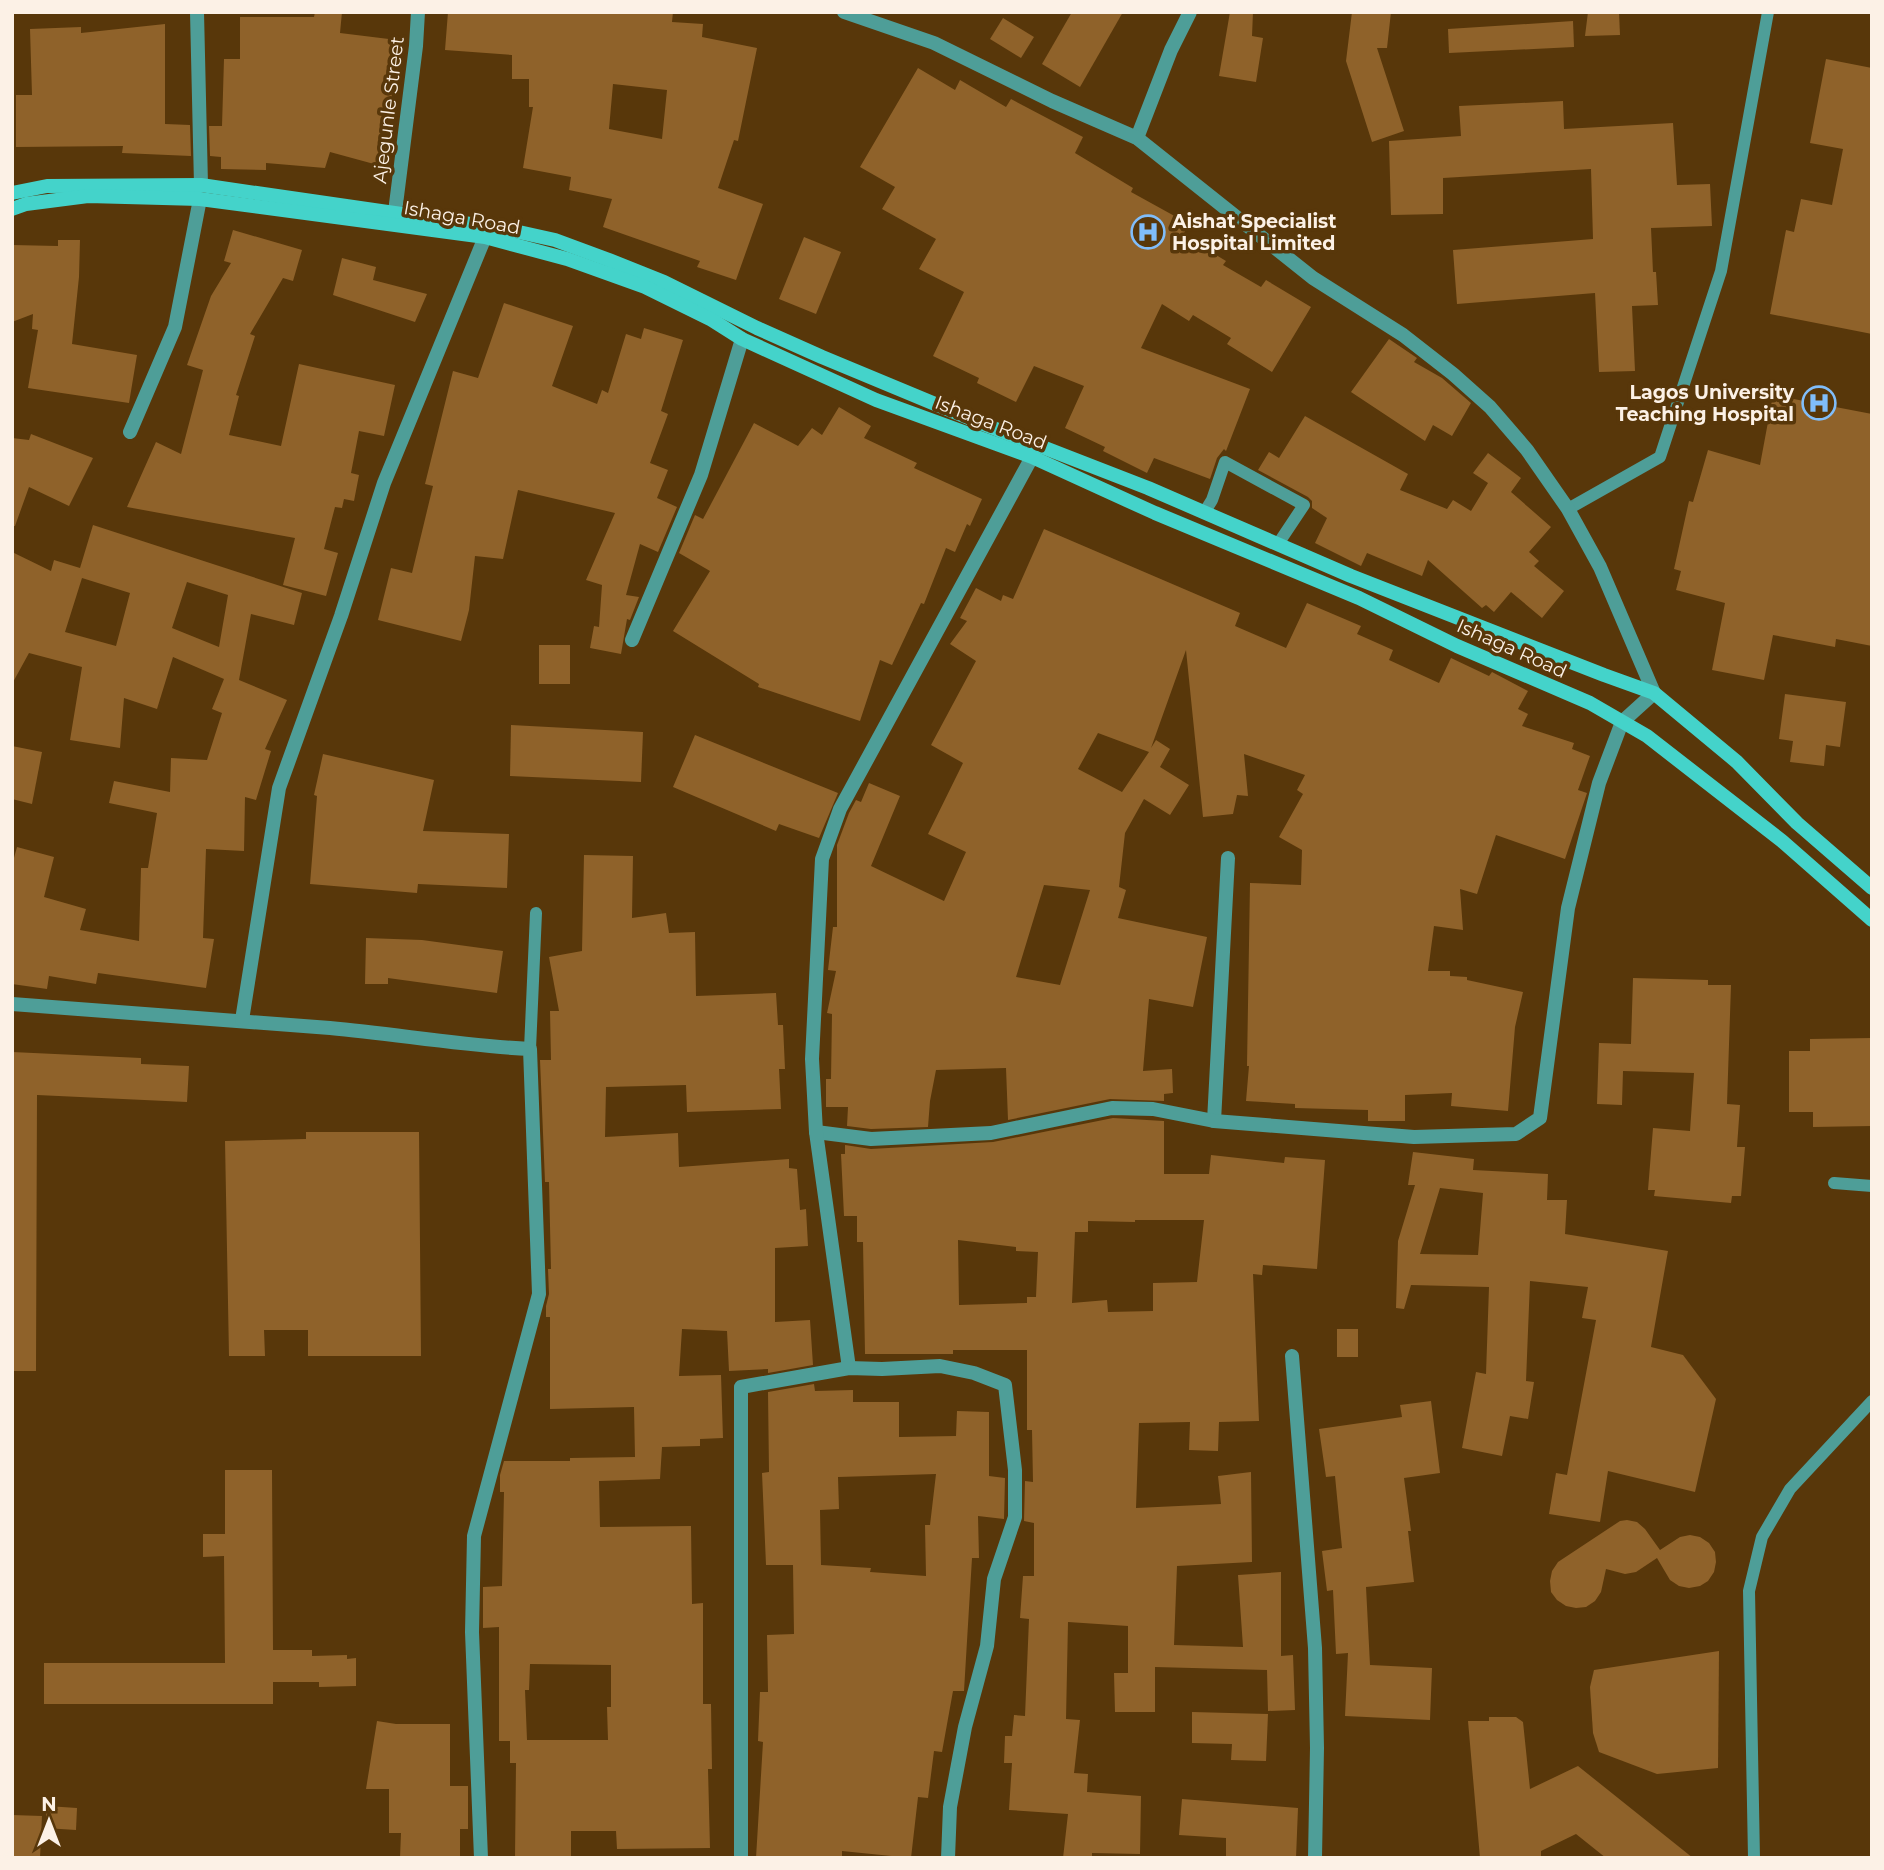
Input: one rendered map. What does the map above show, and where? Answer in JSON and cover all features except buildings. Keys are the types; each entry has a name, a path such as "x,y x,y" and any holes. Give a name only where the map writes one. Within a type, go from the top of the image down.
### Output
{"main road":[{"name":"Ishaga Road","path":"12,193 47,186 201,192 395,212 505,229 555,240 609,260 664,282 822,357 1148,488 1351,576 1654,693 1737,762 1797,823 1872,888"},
{"name":"Ishaga Road","path":"12,209 26,204 88,196 201,192 485,237 567,259 645,287 712,320 742,339 876,400 1032,457 1154,513 1359,598 1457,646 1590,703 1647,736 1782,841 1872,920"}],"street":[{"path":"130,432 175,327 201,192 197,12"},
{"name":"Ajegunle Street","path":"395,212 418,12"},
{"path":"816,1132 870,1139 991,1133 1112,1108 1153,1109 1214,1121 1414,1137 1516,1134 1540,1118 1568,908 1599,783 1622,722 1654,693 1600,567 1568,509 1527,450 1490,407 1453,374 1403,335 1314,278 1137,138 1052,101 934,43 844,12"},
{"path":"1137,138 1171,50 1189,12"},
{"path":"242,1020 279,788 341,616 384,483 485,237"},
{"path":"632,640 701,475 742,339"},
{"path":"849,1368 816,1132 812,1059 822,859 841,809 1032,457"},
{"path":"1214,1121 1228,858"},
{"path":"12,1004 125,1014 242,1020 349,1030 477,1047 530,1049 538,1294 474,1536 472,1632 481,1858"},
{"path":"1292,1356 1315,1648 1315,1858"},
{"path":"741,1858 741,1387 849,1368 940,1366 974,1373 1006,1385 1015,1470 1015,1517 994,1579 987,1646 965,1727 950,1807 948,1858"}],"lane":[{"path":"1568,509 1660,457 1721,271 1768,12"},
{"path":"1204,513 1212,500 1225,462 1304,505 1278,544"},
{"path":"530,1049 536,913"},
{"path":"1835,1183 1872,1186"},
{"path":"1754,1858 1749,1591 1762,1537 1790,1489 1872,1401"}],"place":[{"name":"Aishat Specialist Hospital Limited","path":"1148,232"},
{"name":"Lagos University Teaching Hospital","path":"1819,403"}]}
